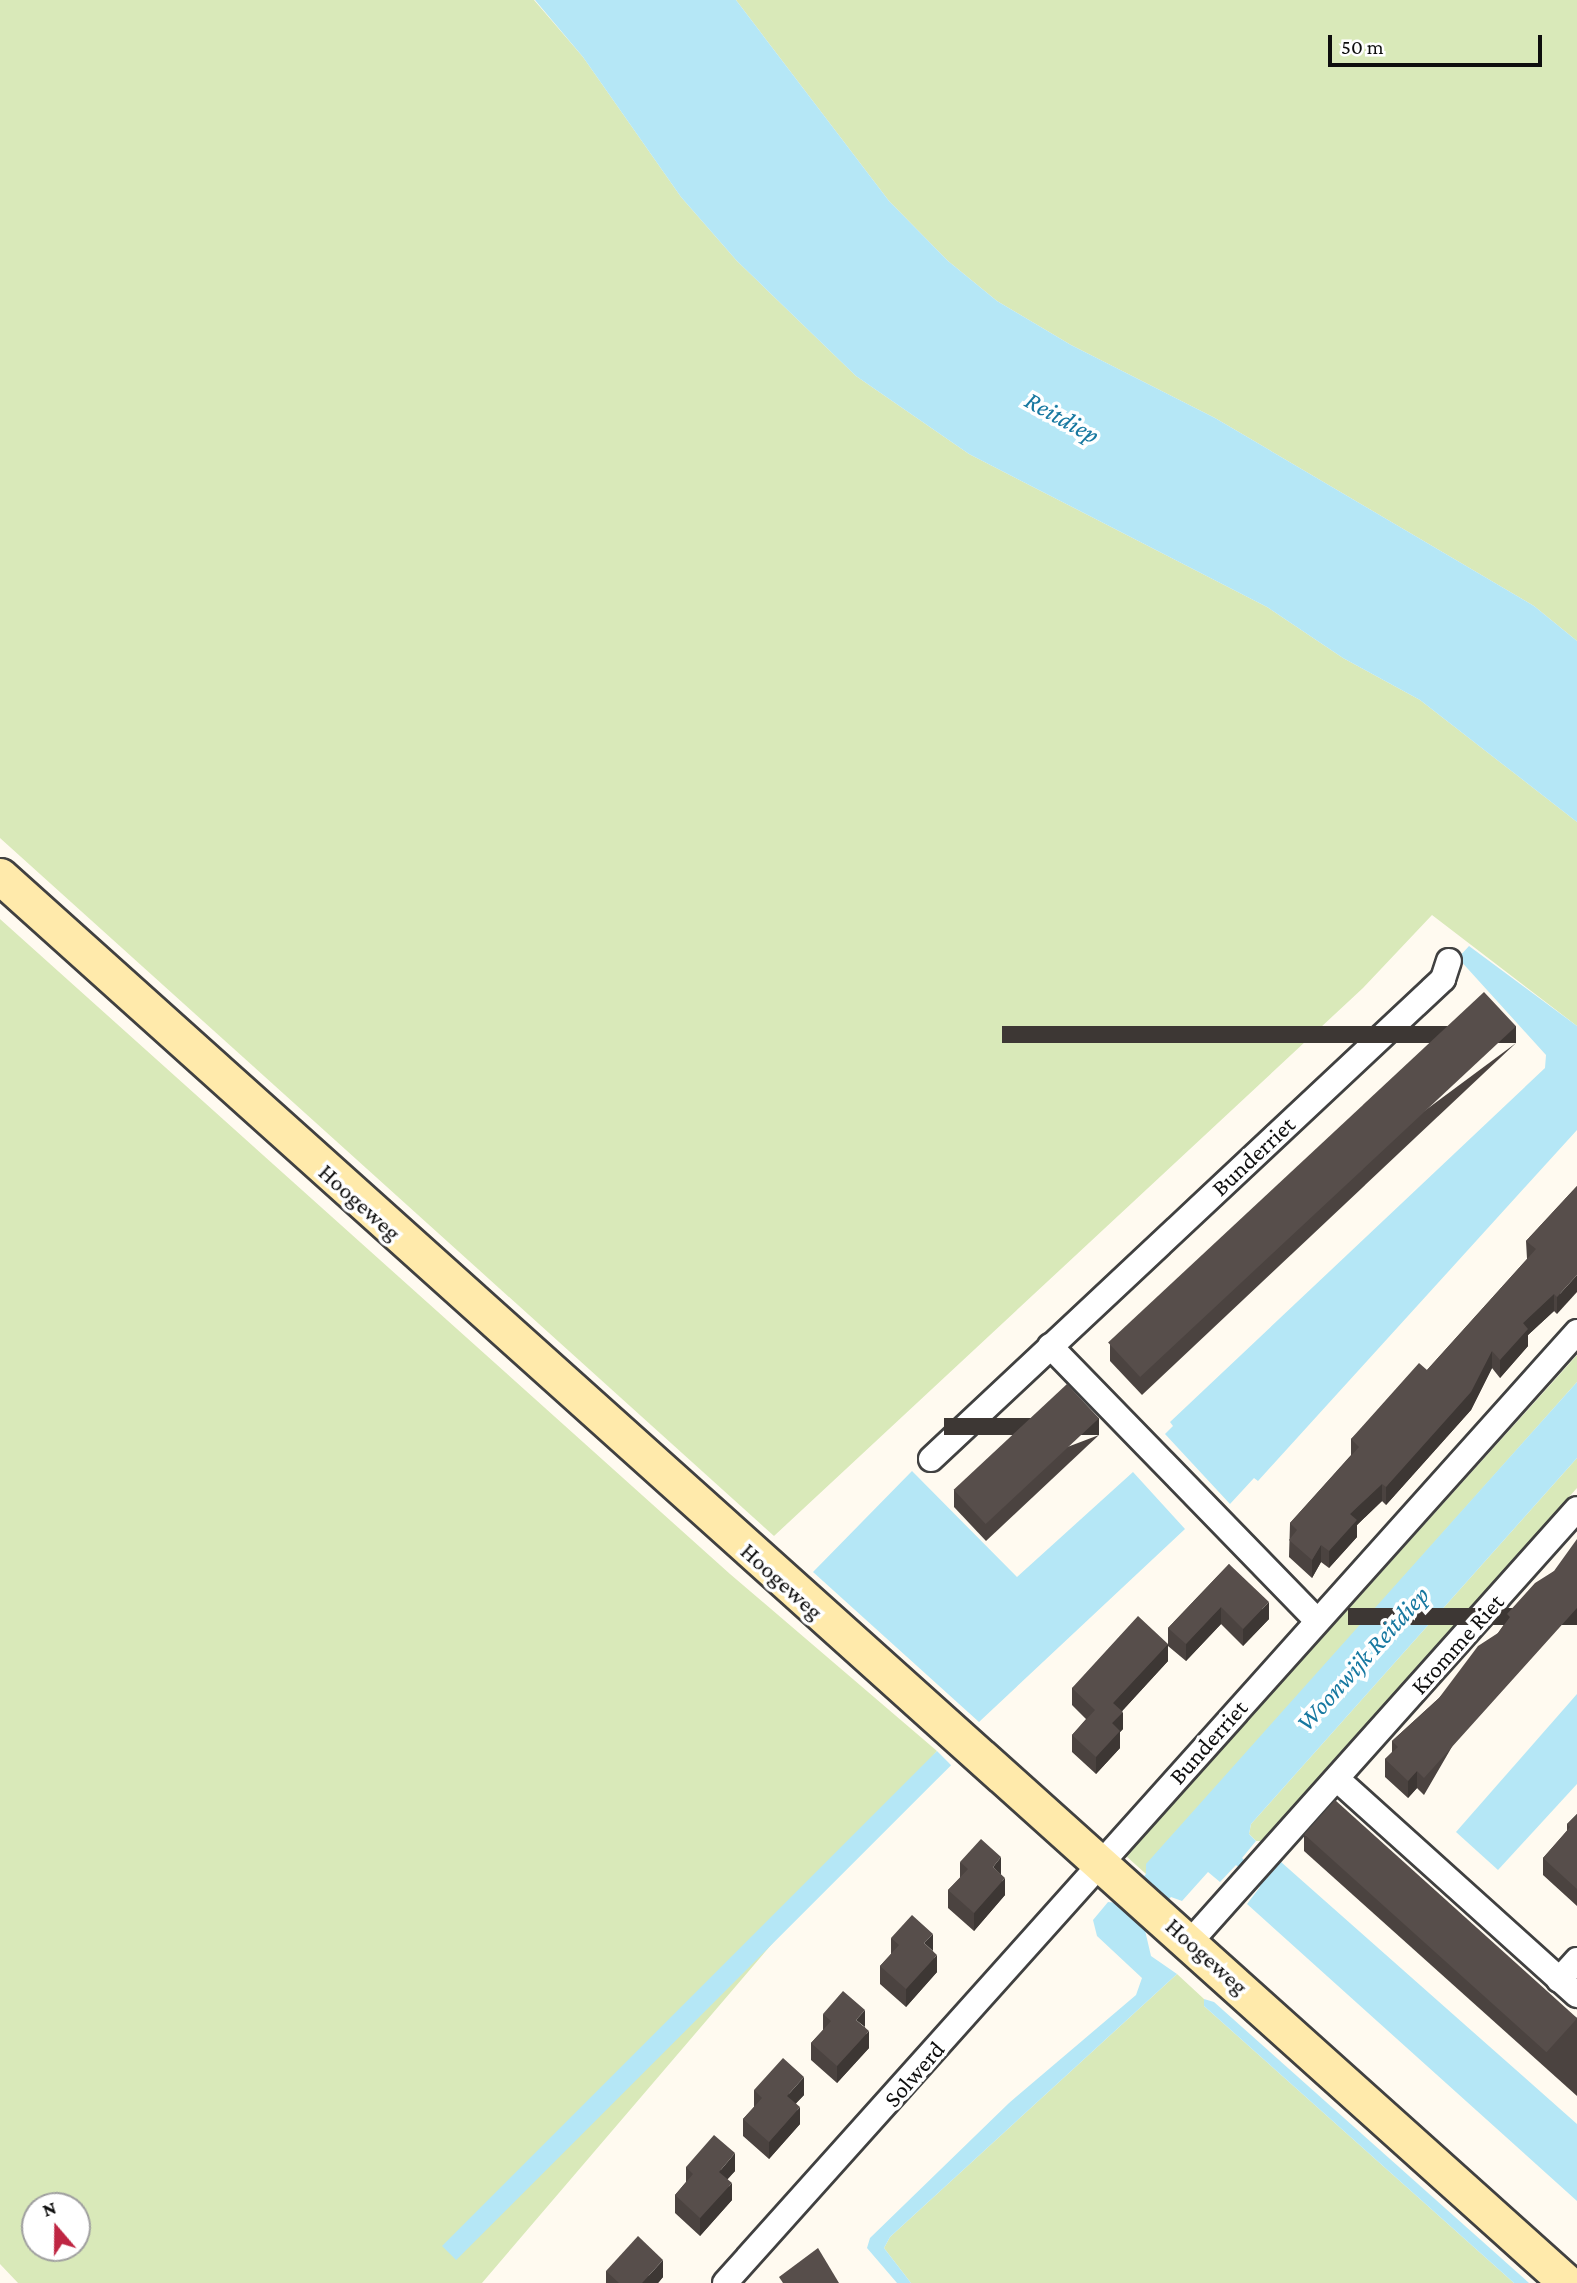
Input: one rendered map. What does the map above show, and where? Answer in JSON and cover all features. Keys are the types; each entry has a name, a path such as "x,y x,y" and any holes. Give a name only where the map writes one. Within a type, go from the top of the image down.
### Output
{"street":[{"name":"Hoogeweg","path":"0,876 1181,1933 1567,2283"},
{"name":"Bunderriet","path":"931,1459 1443,979 1449,961"},
{"name":"Bunderriet","path":"1111,1872 1316,1620 1577,1332"},
{"path":"1050,1346 1316,1620"},
{"name":"Kromme Riet","path":"1181,1933 1222,1904 1577,1509"},
{"path":"1337,1779 1568,1988 1577,1960"},
{"name":"Solwerd","path":"725,2283 1111,1872"}],"green space":[{"path":"0,0 534,0 583,57 681,197 737,261 856,376 969,454 1267,607 1343,658 1420,700 1577,822 1577,1026 1432,915 1363,988 774,1536 0,838"},
{"path":"736,0 1577,0 1577,641 1534,606 1215,418 1071,345 997,301 948,261 889,201"},
{"path":"0,919 730,1574 937,1751 482,2283 18,2283 0,2264"},
{"path":"1577,1355 1577,1382 1247,1753 1146,1874 1126,1856"},
{"path":"1577,1458 1577,1488 1261,1841 1256,1841 1249,1834 1251,1824"},
{"path":"1177,1974 1204,1999 1204,2006 1514,2283 911,2283 884,2248 890,2237"}],"water":[{"name":"Reitdiep","path":"535,0 736,0 889,201 948,261 997,301 1071,345 1215,418 1534,606 1577,641 1577,822 1420,700 1343,658 1267,607 969,454 856,376 737,261 681,197 583,57"},
{"path":"1469,946 1577,1026 1577,1130 1258,1481 1254,1478 1230,1504 1165,1434 1173,1426 1170,1422 1545,1068 1546,1055 1458,958"},
{"name":"Woonwijk Reitdiep","path":"1577,1382 1577,1458 1251,1824 1249,1834 1256,1841 1242,1858 1266,1879 1281,1862 1577,2124 1577,2201 1247,1904 1260,1887 1236,1865 1220,1882 1208,1872 1182,1901 1171,1897 1144,1926 1151,1956 1177,1974 890,2237 884,2248 911,2283 897,2283 867,2248 870,2238 1009,2103 1136,1995 1142,1978 1097,1936 1093,1920 1108,1902 1118,1903 1146,1874 1146,1864"},
{"path":"912,1471 1017,1577 1133,1472 1185,1529 979,1722 813,1572"},
{"path":"1577,1694 1577,1784 1498,1870 1456,1832"},
{"path":"937,1751 951,1765 456,2260 442,2246"},
{"path":"1204,1999 1214,2002 1529,2283 1514,2283 1204,2006"}],"building":[{"path":"1484,992 1516,1026 1140,1377 1108,1343"},
{"path":"1577,1186 1577,1275 1557,1297 1554,1294 1523,1323 1528,1329 1500,1360 1492,1351 1471,1392 1386,1487 1382,1484 1350,1514 1357,1520 1329,1551 1321,1545 1312,1560 1289,1540 1297,1530 1290,1523 1359,1447 1351,1439 1419,1363 1427,1370 1536,1249 1526,1241"},
{"path":"1067,1384 1099,1418 986,1524 954,1490"},
{"path":"1577,1539 1577,1608 1424,1778 1417,1771 1408,1781 1385,1759 1398,1747 1392,1741 1439,1698 1478,1646 1498,1633 1510,1617 1507,1614 1535,1583 1554,1571"},
{"path":"1229,1564 1269,1602 1243,1629 1221,1607 1186,1644 1168,1628"},
{"path":"1138,1616 1168,1644 1113,1703 1123,1712 1112,1723 1120,1731 1096,1757 1072,1735 1095,1710 1072,1688"},
{"path":"1335,1800 1577,2018 1546,2052 1304,1834"},
{"path":"1577,1814 1577,1889 1543,1858 1570,1827 1567,1824"},
{"path":"981,1839 1001,1857 993,1867 1005,1878 974,1913 948,1890 968,1869 960,1862"},
{"path":"912,1915 933,1934 924,1943 937,1955 906,1989 880,1966 899,1945 891,1938"},
{"path":"843,1991 865,2010 856,2020 869,2031 837,2066 811,2043 831,2021 823,2014"},
{"path":"783,2058 804,2077 787,2096 800,2107 769,2142 743,2119 762,2098 754,2090"},
{"path":"714,2135 735,2153 719,2172 732,2183 700,2218 675,2195 693,2174 686,2167"},
{"path":"638,2236 663,2260 642,2283 619,2283 606,2271"},
{"path":"818,2248 839,2283 783,2283 779,2277"}]}
